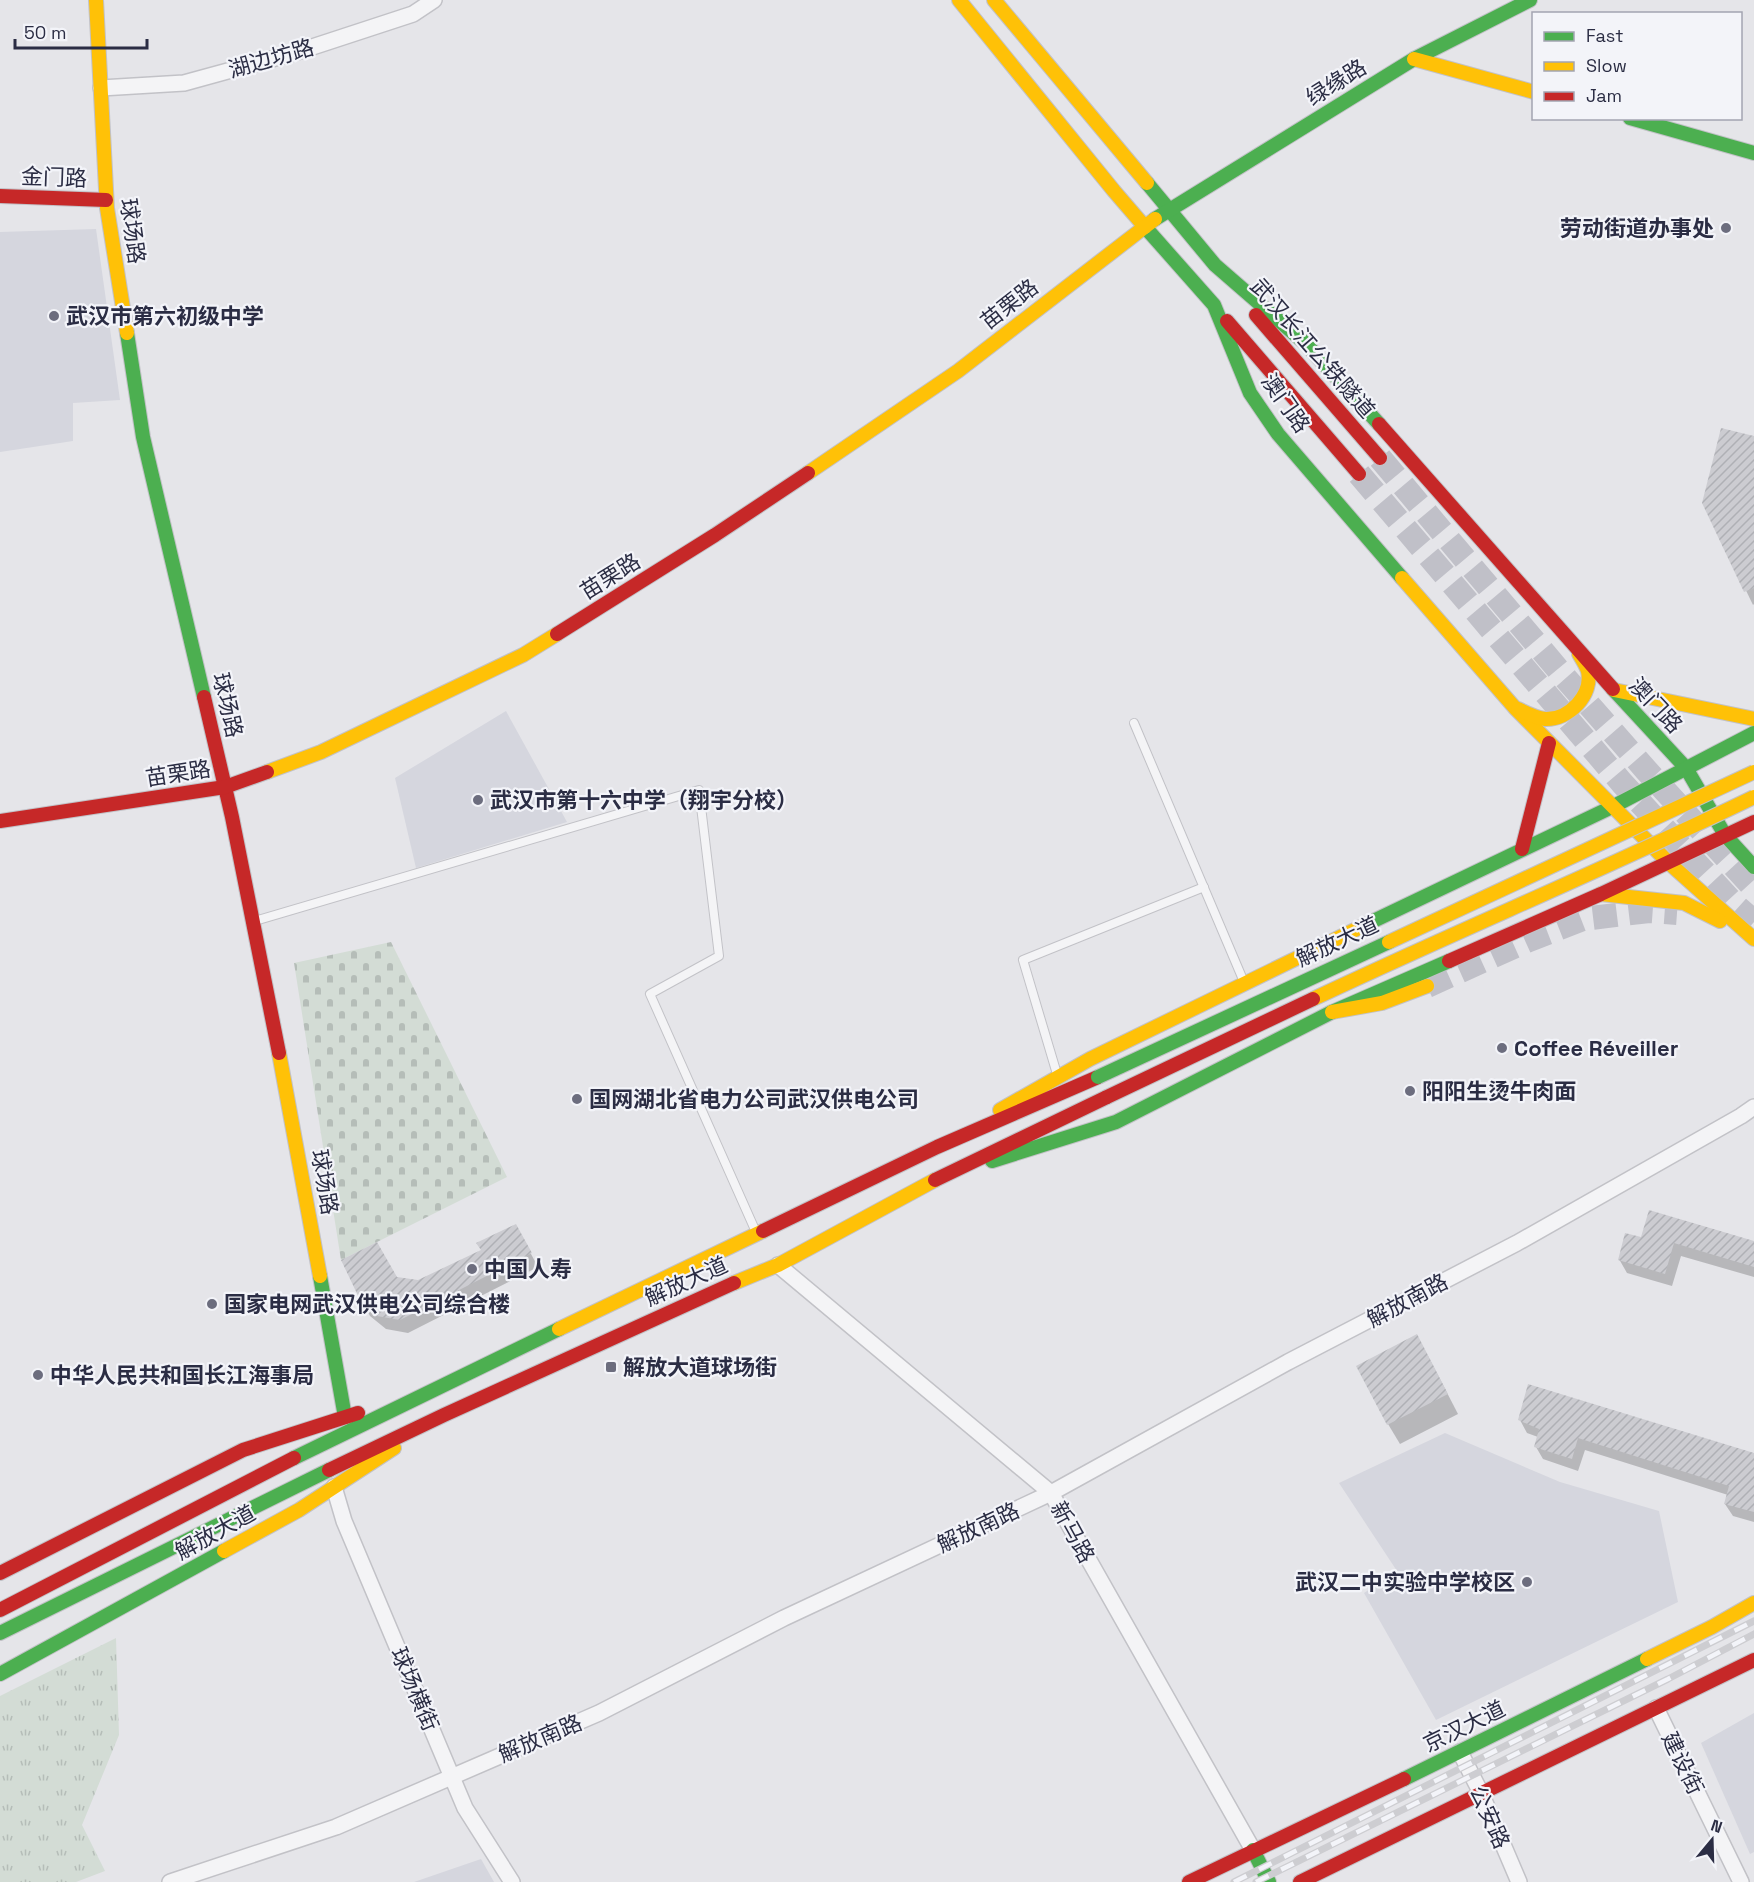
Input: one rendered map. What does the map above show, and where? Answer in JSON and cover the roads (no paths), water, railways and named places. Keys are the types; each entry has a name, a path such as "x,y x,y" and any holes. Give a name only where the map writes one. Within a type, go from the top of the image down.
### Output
{"main road":[{"name":"球场路","path":"96,0 106,200 142,437 225,787 253,922 292,1118 345,1417"},
{"name":"澳门路","path":"959,0 1144,226 1214,305 1250,393 1278,434 1515,708 1669,863 1753,938"},
{"name":"澳门路","path":"994,0 1215,265 1306,344 1331,369 1573,644 1686,768 1725,835 1754,867"},
{"name":"绿缘路","path":"1168,210 1414,59 1530,0"},
{"path":"1414,59 1532,92"},
{"path":"1637,120 1754,153"},
{"name":"金门路","path":"0,196 106,200"},
{"name":"苗栗路","path":"0,820 225,787 321,753 523,655 715,535 958,371 1144,226 1168,210"},
{"name":"武汉长江公铁隧道","path":"1215,265 1277,341 1380,458"},
{"name":"武汉长江公铁隧道","path":"1214,305 1359,474"},
{"path":"1515,708 1547,719 1560,717 1580,702 1585,696 1588,672 1573,644"},
{"path":"1614,690 1754,719"},
{"path":"1686,768 1754,733"},
{"path":"1522,849 1549,743"},
{"name":"解放大道","path":"937,1147 1090,1059 1612,807 1686,768"},
{"name":"解放大道","path":"0,1610 250,1480 937,1147 1098,1077 1754,772"},
{"name":"解放大道","path":"0,1633 444,1415 713,1291 778,1265 942,1177 1107,1097 1415,951 1656,845 1754,797"},
{"path":"1725,835 1754,822"},
{"name":"解放大道","path":"942,1177 1116,1122 1332,1012 1601,894 1725,835"},
{"path":"1601,894 1684,903 1753,938"},
{"path":"1332,1012 1382,1002 1427,986"},
{"name":"解放大道","path":"1,1570 243,1450 439,1387"},
{"name":"解放大道","path":"0,1674 299,1510 444,1415"},
{"name":"京汉大道","path":"1189,1882 1460,1752 1712,1627 1754,1603"},
{"path":"1300,1882 1754,1660"},
{"name":"新马路","path":"1253,1850 1269,1882"}],"street":[{"name":"湖边坊路","path":"101,88 184,83 297,52 413,14 434,0"},
{"name":"解放南路","path":"170,1882 336,1827 599,1713 784,1618 1051,1493 1288,1362 1517,1243 1754,1107"},
{"name":"新马路","path":"778,1265 1051,1493 1253,1850"},
{"name":"球场横街","path":"334,1487 345,1521 465,1808 512,1882"},
{"name":"建设街","path":"1656,1708 1741,1882"},
{"name":"公安路","path":"1460,1752 1482,1793 1519,1882"}],"lane":[{"path":"1134,723 1245,983"},
{"path":"253,922 699,790 718,956 650,994 757,1234"},
{"path":"1058,1077 1023,960 1204,887"}],"tunnel":[{"path":"1380,458 1561,673 1754,888"},
{"path":"1359,474 1622,783 1734,904 1754,922"},
{"path":"1427,986 1529,940 1583,919 1649,911 1677,913"}],"railway":[{"path":"1234,1882 1754,1621"},
{"path":"1256,1882 1668,1679 1754,1634"}],"place":[{"name":"劳动街道办事处","path":"1726,228"},
{"name":"武汉市第六初级中学","path":"54,316"},
{"name":"武汉市第十六中学（翔宇分校）","path":"478,800"},
{"name":"Coffee Réveiller","path":"1502,1048"},
{"name":"阳阳生烫牛肉面","path":"1410,1091"},
{"name":"国网湖北省电力公司武汉供电公司","path":"577,1099"},
{"name":"中国人寿","path":"472,1269"},
{"name":"国家电网武汉供电公司综合楼","path":"212,1304"},
{"name":"解放大道球场街","path":"611,1367"},
{"name":"中华人民共和国长江海事局","path":"38,1375"},
{"name":"武汉二中实验中学校区","path":"1527,1582"}]}
